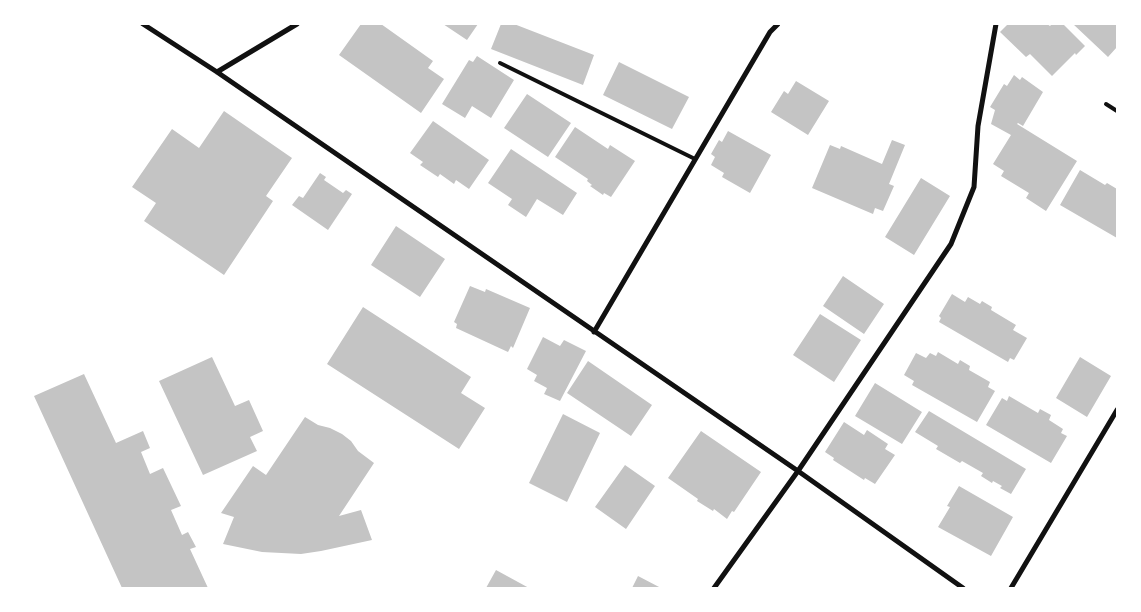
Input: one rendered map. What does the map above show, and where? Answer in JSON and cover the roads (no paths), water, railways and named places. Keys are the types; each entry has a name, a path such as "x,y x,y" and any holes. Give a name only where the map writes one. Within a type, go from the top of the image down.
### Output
{"street":[{"path":"143,24 217,72 798,471 963,588"},
{"path":"217,72 297,24"},
{"path":"594,332 770,32 778,24"},
{"path":"714,588 798,471 951,244 974,187 978,126 996,24"},
{"path":"1011,588 1117,410"}],"lane":[{"path":"500,63 695,159"},
{"path":"1106,104 1117,111"}]}
